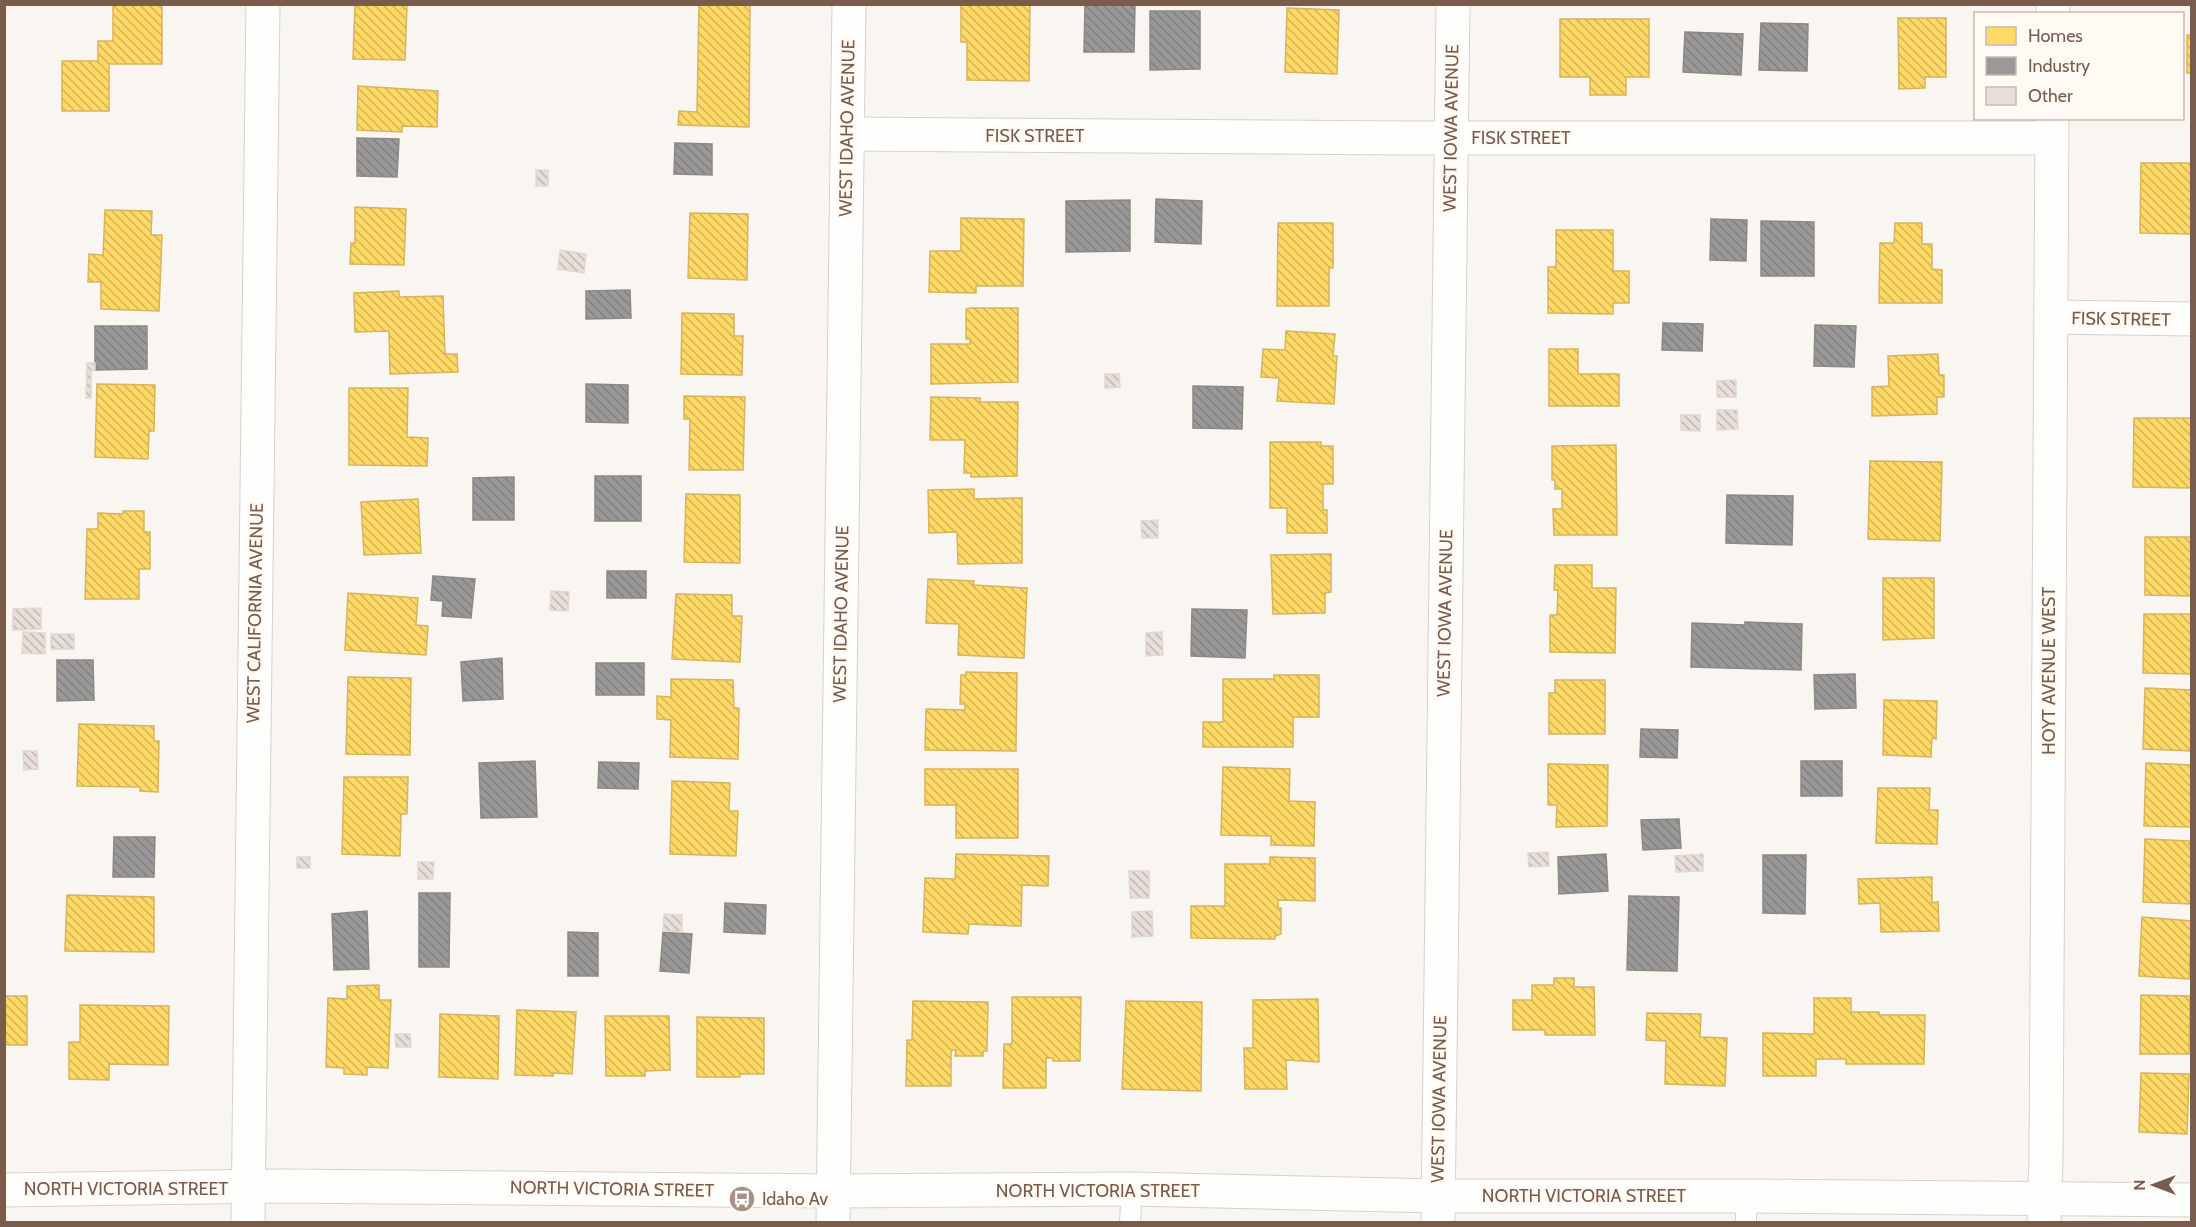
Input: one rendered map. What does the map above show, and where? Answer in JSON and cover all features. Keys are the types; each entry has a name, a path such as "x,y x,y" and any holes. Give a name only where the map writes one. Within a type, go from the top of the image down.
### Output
{"street":[{"name":"WEST CALIFORNIA AVENUE","path":"248,1222 263,4"},
{"name":"WEST IDAHO AVENUE","path":"833,1207 849,4"},
{"name":"WEST IOWA AVENUE","path":"1438,1209 1453,4"},
{"name":"FISK STREET","path":"847,134 1451,138 2052,128"},
{"name":"HOYT AVENUE WEST","path":"2044,1210 2052,128"},
{"name":"FISK STREET","path":"2051,317 2192,319"},
{"name":"NORTH VICTORIA STREET","path":"4,1190 303,1186 833,1207 1132,1189 1438,1209 1746,1209 2005,1200 2044,1210 2192,1200"}],"lane":[{"path":"1130,1222 1132,1189"}],"building: Homes":[{"path":"113,4 162,4 162,64 109,64 109,111 62,111 62,61 98,61 98,41 113,41"},
{"path":"355,4 407,4 405,60 353,59"},
{"path":"699,4 750,4 749,127 678,125 679,111 697,112"},
{"path":"961,4 1030,5 1029,81 967,80 967,42 961,42"},
{"path":"1287,8 1339,10 1337,74 1285,72"},
{"path":"2191,10 2192,73 2187,73 2187,35 2191,35"},
{"path":"1898,18 1946,18 1946,77 1925,77 1925,88 1899,89"},
{"path":"1560,19 1649,19 1649,77 1626,77 1626,95 1590,95 1590,77 1560,77"},
{"path":"358,86 438,91 437,127 402,126 402,132 357,130"},
{"path":"2141,163 2192,163 2192,234 2140,233"},
{"path":"355,207 406,209 404,265 350,264 351,243 355,243"},
{"path":"105,210 152,211 151,235 162,235 159,311 101,309 101,282 88,282 89,254 103,255"},
{"path":"690,213 748,214 747,280 688,278"},
{"path":"961,218 1024,219 1023,286 976,286 976,293 929,292 930,251 961,251"},
{"path":"1278,223 1333,223 1333,268 1329,268 1329,306 1277,306"},
{"path":"1895,223 1922,223 1922,244 1932,244 1932,269 1942,270 1942,303 1879,303 1880,243 1894,243"},
{"path":"1556,230 1613,230 1613,271 1629,271 1629,303 1613,303 1613,314 1548,313 1548,267 1556,267"},
{"path":"399,291 399,297 443,296 445,354 457,354 458,372 390,374 389,331 355,332 354,293"},
{"path":"1018,308 1018,382 931,384 931,344 970,344 970,339 966,339 966,309"},
{"path":"682,313 734,314 734,336 743,336 742,375 681,374"},
{"path":"1286,331 1335,334 1333,356 1337,356 1334,404 1277,401 1279,378 1261,377 1263,349 1285,350"},
{"path":"1549,349 1578,349 1578,374 1619,374 1619,406 1549,406"},
{"path":"1938,354 1939,375 1944,375 1944,397 1937,397 1937,414 1872,416 1872,387 1889,386 1888,356"},
{"path":"97,384 155,385 154,431 149,431 148,459 95,457"},
{"path":"349,388 408,388 407,437 428,438 427,466 349,465"},
{"path":"684,396 745,397 743,470 689,470 690,419 684,419"},
{"path":"931,397 980,398 980,402 1018,402 1017,476 971,477 971,473 964,473 965,440 930,440"},
{"path":"2134,418 2192,418 2192,488 2133,487"},
{"path":"1270,442 1321,442 1321,446 1333,446 1333,484 1323,484 1323,510 1327,510 1327,533 1287,533 1287,508 1270,508"},
{"path":"1616,445 1617,535 1554,535 1553,509 1562,509 1562,489 1555,489 1555,480 1552,480 1552,446"},
{"path":"1870,461 1942,462 1940,541 1868,539"},
{"path":"974,489 974,499 1022,498 1022,563 958,564 957,532 929,533 928,490"},
{"path":"686,494 740,495 740,563 684,562"},
{"path":"418,499 421,553 364,555 361,502"},
{"path":"123,511 144,511 144,532 150,532 150,569 139,569 139,599 85,599 87,529 98,529 98,513 123,514"},
{"path":"2145,537 2192,537 2192,596 2145,595"},
{"path":"1331,554 1331,592 1325,593 1325,613 1273,614 1271,555"},
{"path":"1555,565 1592,565 1592,588 1616,588 1615,653 1550,652 1550,615 1557,615 1558,590 1554,590"},
{"path":"1883,578 1934,578 1934,638 1883,640"},
{"path":"928,579 974,581 973,585 1027,588 1024,658 958,655 959,624 926,623"},
{"path":"348,593 418,598 416,625 428,626 426,655 345,650"},
{"path":"676,594 732,595 732,616 742,616 740,662 672,659"},
{"path":"2144,614 2192,614 2192,674 2143,673"},
{"path":"966,672 1017,673 1016,751 925,750 926,709 965,710 965,704 960,704 961,675 966,675"},
{"path":"1274,675 1319,675 1319,717 1293,717 1293,747 1203,747 1203,722 1223,722 1223,679 1274,679"},
{"path":"348,677 411,678 410,755 346,754"},
{"path":"671,679 733,680 734,708 739,708 738,759 670,757 671,720 657,719 657,696 671,697"},
{"path":"1555,680 1605,680 1605,734 1549,734 1549,693 1555,693"},
{"path":"2145,688 2192,690 2192,751 2143,749"},
{"path":"1884,700 1937,701 1936,739 1932,738 1931,757 1883,755"},
{"path":"79,724 154,726 154,741 159,741 158,792 140,791 140,787 77,786"},
{"path":"2146,763 2192,765 2191,827 2144,826"},
{"path":"1548,764 1608,765 1607,826 1556,827 1557,805 1548,805"},
{"path":"1223,767 1290,769 1289,801 1315,802 1314,846 1271,845 1271,836 1221,835"},
{"path":"925,769 1018,769 1018,838 956,838 956,805 925,805"},
{"path":"344,777 408,777 407,814 401,814 400,856 342,854"},
{"path":"672,781 730,783 729,811 738,811 736,856 670,854"},
{"path":"1878,788 1930,788 1929,810 1938,810 1937,844 1876,843"},
{"path":"2145,839 2189,841 2189,844 2192,844 2192,904 2143,902"},
{"path":"956,854 1049,856 1048,886 1022,885 1021,926 969,924 968,934 923,932 925,878 955,879"},
{"path":"1270,857 1315,858 1315,901 1278,900 1278,908 1281,908 1281,934 1275,936 1275,939 1191,938 1191,906 1225,906 1225,864 1270,864"},
{"path":"1932,877 1932,903 1938,902 1939,931 1881,932 1880,903 1859,904 1858,879"},
{"path":"67,895 154,897 154,952 65,951"},
{"path":"2142,917 2192,921 2189,979 2139,976"},
{"path":"1554,978 1574,978 1574,987 1594,987 1595,1035 1545,1035 1545,1030 1513,1030 1513,1000 1532,1000 1532,985 1554,985"},
{"path":"379,985 379,1000 391,1000 388,1068 367,1067 367,1075 344,1074 344,1068 326,1067 328,998 347,999 347,986"},
{"path":"2141,995 2190,996 2189,1054 2140,1054"},
{"path":"4,996 27,996 27,1045 4,1045"},
{"path":"1012,997 1081,997 1080,1061 1053,1061 1053,1058 1046,1058 1046,1088 1003,1088 1004,1044 1012,1044"},
{"path":"1814,998 1851,998 1851,1012 1879,1012 1879,1015 1925,1015 1924,1064 1846,1064 1846,1059 1816,1059 1816,1076 1763,1076 1763,1033 1814,1034"},
{"path":"1318,999 1319,1062 1286,1060 1287,1089 1245,1089 1244,1048 1253,1048 1253,1000"},
{"path":"913,1001 988,1002 987,1051 983,1051 983,1056 955,1056 956,1050 951,1050 951,1086 906,1086 907,1040 912,1040"},
{"path":"1126,1001 1202,1002 1201,1091 1122,1089"},
{"path":"80,1005 169,1006 168,1065 109,1064 109,1080 69,1079 69,1042 80,1042"},
{"path":"517,1010 576,1012 572,1074 515,1075"},
{"path":"1647,1013 1701,1014 1700,1037 1727,1038 1725,1086 1665,1084 1666,1041 1646,1040"},
{"path":"440,1014 499,1016 498,1079 439,1077"},
{"path":"605,1016 669,1016 670,1070 645,1071 645,1076 606,1076"},
{"path":"697,1017 764,1018 764,1074 740,1074 740,1077 697,1077"},
{"path":"2141,1073 2189,1074 2187,1134 2139,1132"}],"building: Industry":[{"path":"1085,5 1135,5 1134,52 1084,52"},
{"path":"1150,11 1200,11 1200,69 1150,70"},
{"path":"1761,23 1808,24 1807,71 1759,70"},
{"path":"1685,32 1743,34 1741,75 1683,72"},
{"path":"357,138 399,139 397,177 357,176"},
{"path":"675,143 712,144 712,175 674,174"},
{"path":"1156,199 1202,201 1201,244 1155,242"},
{"path":"1130,200 1130,251 1066,252 1066,201"},
{"path":"1711,219 1747,220 1746,261 1710,260"},
{"path":"1761,221 1814,222 1814,276 1761,276"},
{"path":"630,290 631,318 586,319 586,291"},
{"path":"1663,323 1703,324 1702,351 1662,350"},
{"path":"1815,325 1856,326 1854,367 1814,366"},
{"path":"95,326 147,326 147,369 95,370"},
{"path":"586,384 628,385 628,423 586,422"},
{"path":"1193,386 1243,387 1242,429 1193,428"},
{"path":"595,476 641,476 641,521 595,521"},
{"path":"514,477 514,520 473,520 473,478"},
{"path":"1727,495 1793,496 1792,545 1726,543"},
{"path":"607,571 646,571 646,598 607,598"},
{"path":"433,576 475,579 471,618 442,616 443,601 431,600"},
{"path":"1192,609 1247,610 1245,658 1191,656"},
{"path":"1745,622 1802,624 1801,670 1691,667 1692,623 1745,625"},
{"path":"502,658 503,699 463,701 461,662"},
{"path":"57,660 93,660 94,700 57,701"},
{"path":"596,663 644,663 644,695 596,695"},
{"path":"1855,674 1856,708 1815,709 1814,675"},
{"path":"1641,729 1678,730 1677,758 1640,757"},
{"path":"535,761 537,817 481,818 479,763"},
{"path":"1801,761 1842,761 1842,796 1801,796"},
{"path":"599,762 639,763 638,789 598,788"},
{"path":"1679,819 1681,848 1643,850 1641,820"},
{"path":"114,837 155,837 154,877 113,877"},
{"path":"1606,854 1608,891 1559,894 1558,857"},
{"path":"1763,855 1806,855 1805,914 1763,913"},
{"path":"419,893 450,893 449,967 419,967"},
{"path":"1629,896 1679,897 1677,971 1627,970"},
{"path":"725,903 766,905 765,934 724,932"},
{"path":"367,911 369,969 334,970 332,914"},
{"path":"568,932 598,933 598,976 568,976"},
{"path":"663,932 692,934 689,973 660,971"}],"building: Other":[{"path":"536,170 548,170 548,186 536,186"},
{"path":"560,250 586,254 584,273 558,269"},
{"path":"87,363 95,363 95,370 91,371 91,398 86,398"},
{"path":"1105,374 1119,374 1120,387 1105,388"},
{"path":"1736,380 1736,397 1717,397 1717,381"},
{"path":"1717,410 1737,410 1738,429 1717,430"},
{"path":"1681,415 1700,415 1700,431 1681,430"},
{"path":"1158,520 1158,538 1142,538 1141,521"},
{"path":"551,591 569,592 568,611 550,610"},
{"path":"41,608 41,629 13,630 13,609"},
{"path":"23,632 45,633 45,654 22,653"},
{"path":"1162,632 1163,655 1146,656 1146,633"},
{"path":"51,634 74,634 74,649 51,649"},
{"path":"23,751 37,751 38,769 24,770"},
{"path":"1548,852 1549,866 1529,867 1528,853"},
{"path":"1703,854 1703,871 1676,872 1675,856"},
{"path":"297,857 310,857 310,868 297,868"},
{"path":"418,862 434,862 433,879 418,879"},
{"path":"1129,871 1149,871 1149,898 1130,898"},
{"path":"1152,911 1153,936 1132,937 1132,912"},
{"path":"664,914 682,915 682,932 663,931"},
{"path":"395,1034 410,1034 411,1047 396,1047"}],"place":[{"name":"Idaho Av","path":"742,1199"}]}
